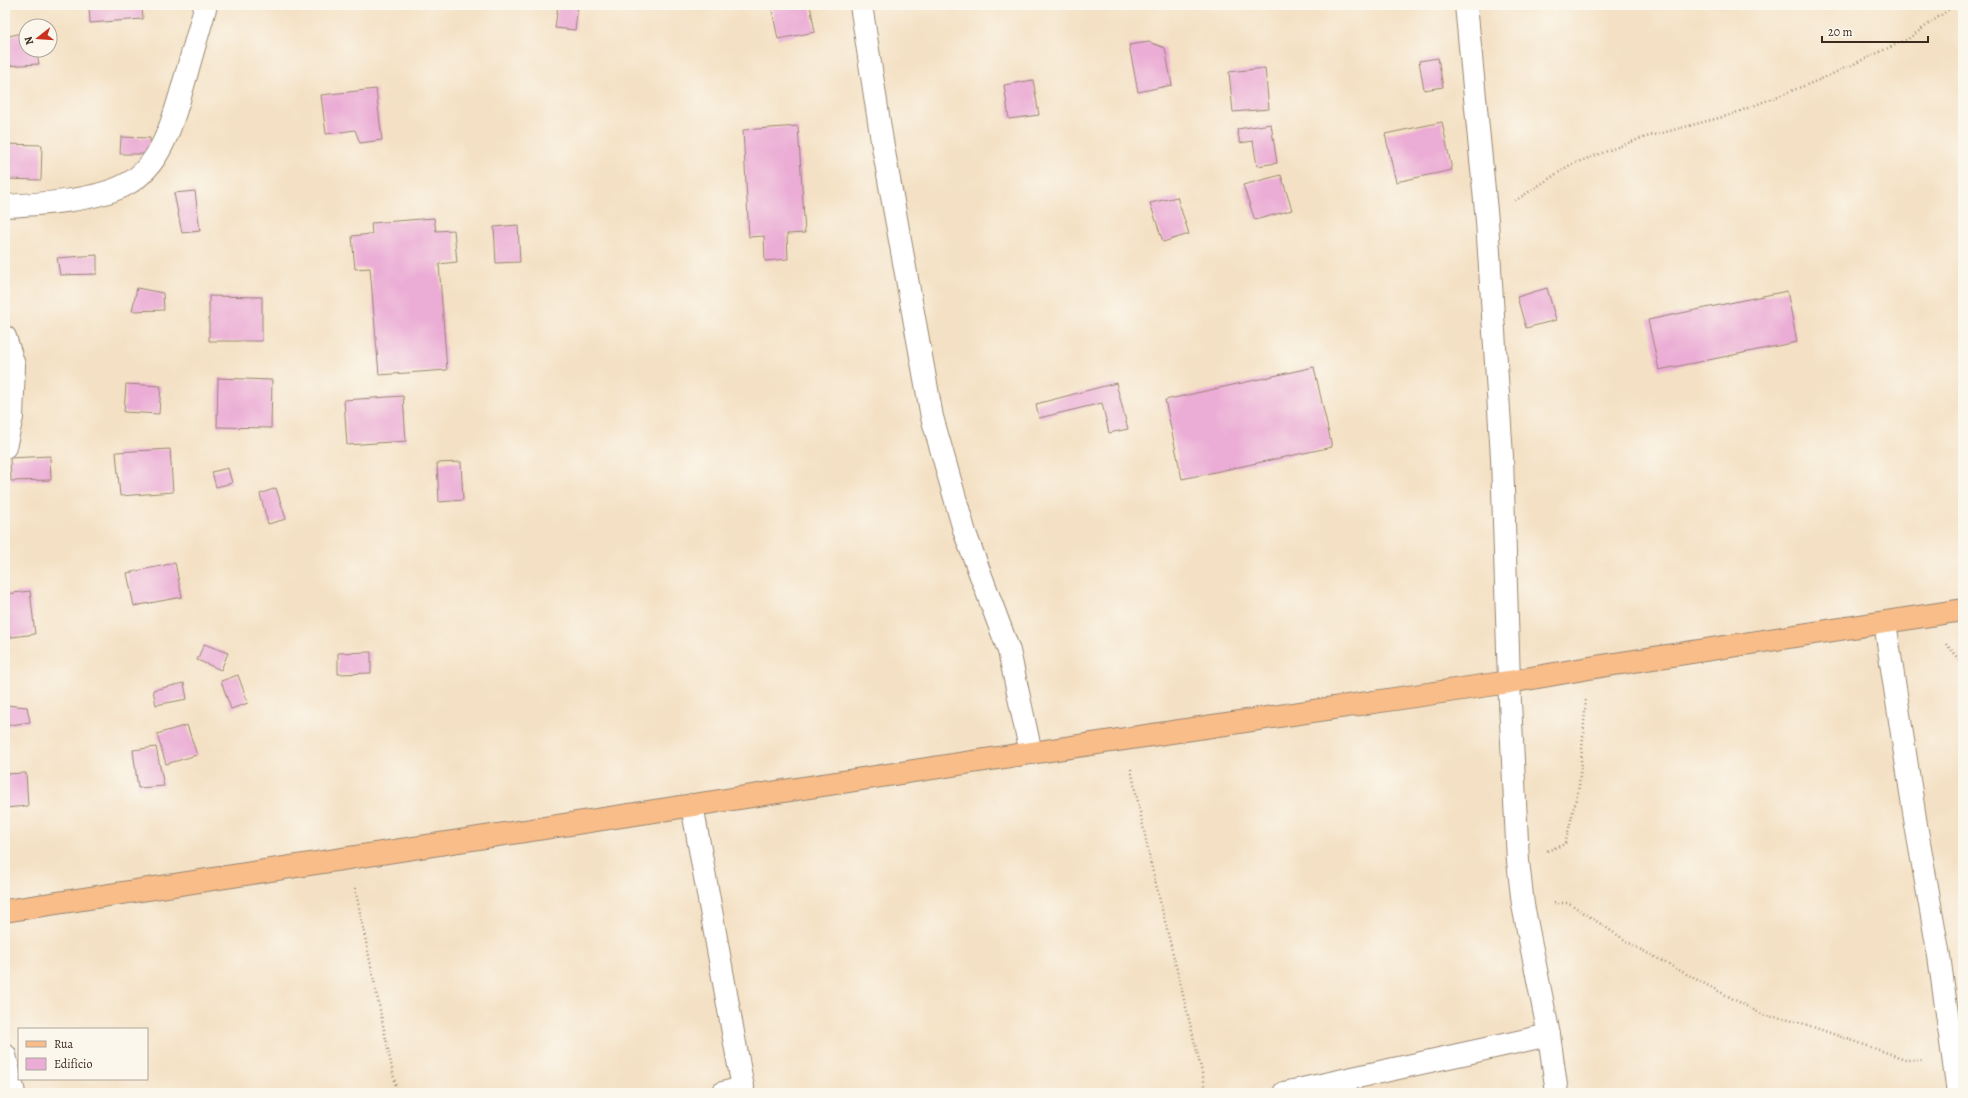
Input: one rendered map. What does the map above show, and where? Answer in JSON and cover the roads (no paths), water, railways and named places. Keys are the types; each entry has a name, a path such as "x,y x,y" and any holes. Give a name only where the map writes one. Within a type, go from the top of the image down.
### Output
{"main road":[{"path":"5,910 1031,753 1510,682 1589,668 1963,610"}],"street":[{"path":"5,206 35,205 108,192 127,184 140,176 162,145 172,124 206,5"},
{"path":"862,5 882,142 932,417 965,533 1009,651 1031,753"},
{"path":"1466,5 1487,220 1502,457 1518,862 1524,905 1549,1035 1557,1093"},
{"path":"5,337 14,365 12,417 5,446"},
{"path":"1885,622 1916,825 1939,956 1958,1093"},
{"path":"692,805 736,1091"},
{"path":"1284,1093 1549,1035"},
{"path":"5,1055 14,1093"}]}
